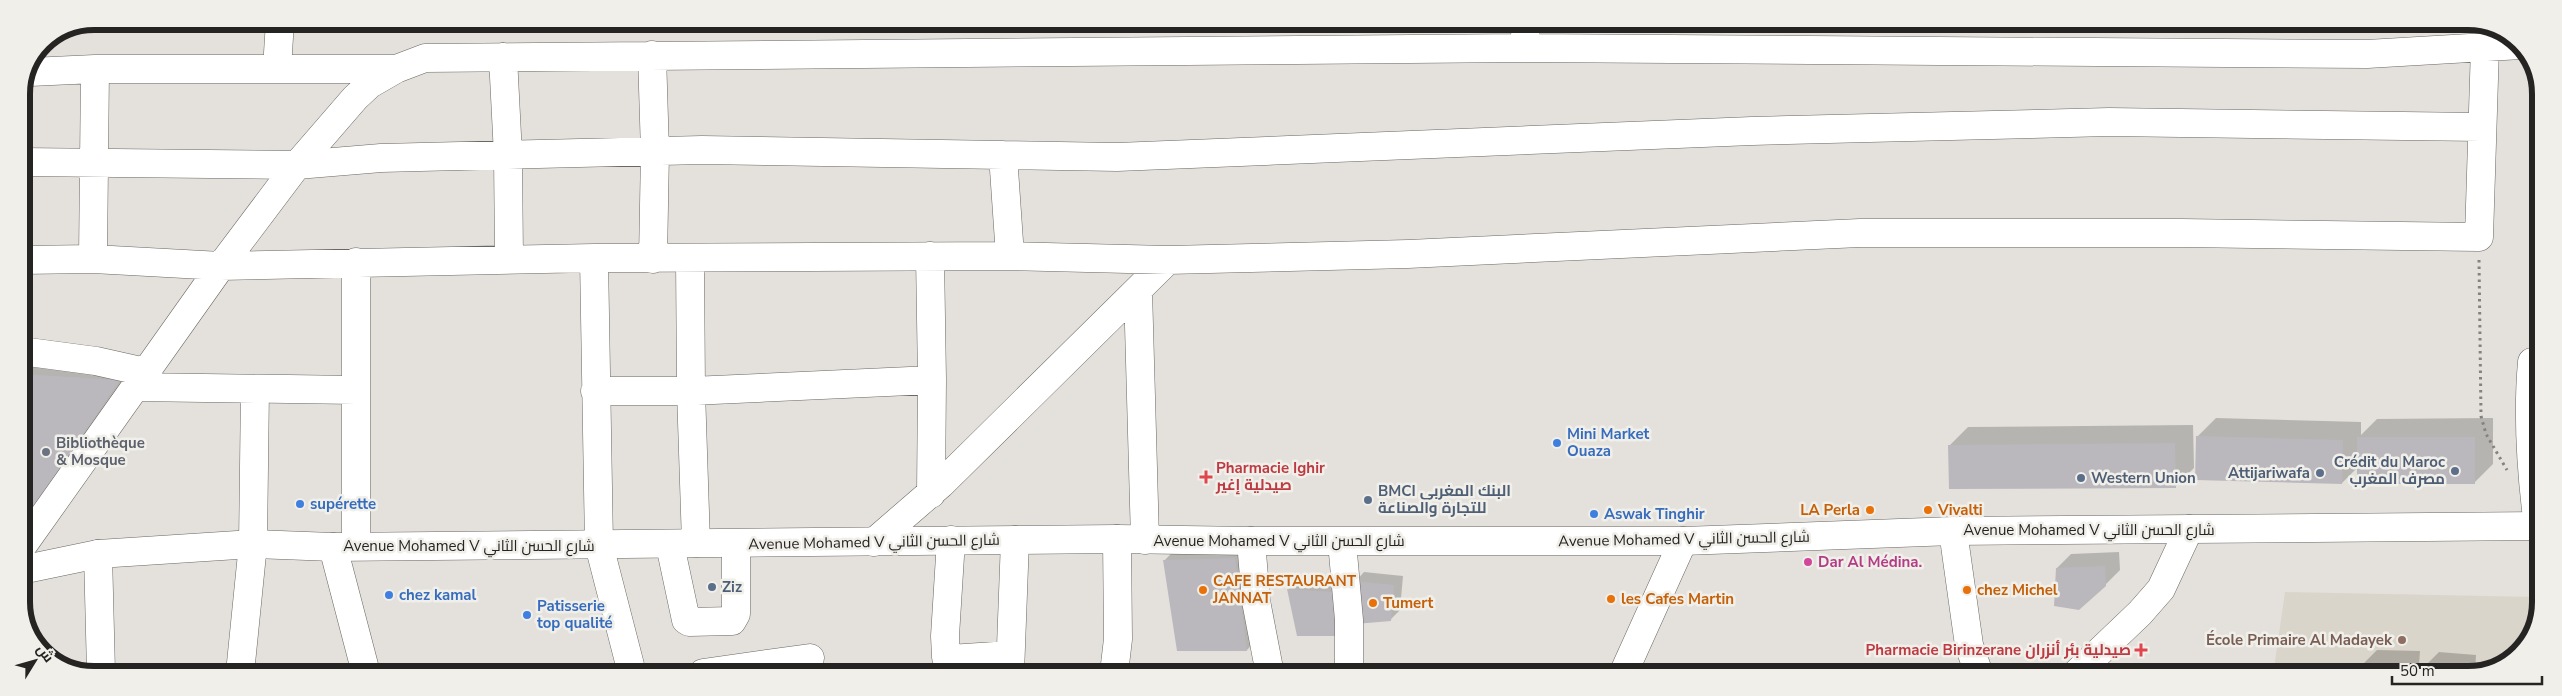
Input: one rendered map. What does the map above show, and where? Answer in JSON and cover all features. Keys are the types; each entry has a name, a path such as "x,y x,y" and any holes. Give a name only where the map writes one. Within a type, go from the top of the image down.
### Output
{"street":[{"path":"277,69 279,30"},
{"path":"30,535 221,266 296,165 355,98 370,84 396,69 425,58 652,55 1525,35 2367,54 2510,46"},
{"path":"30,260 93,259 221,266 594,258 1010,256 1168,260 1417,253 1860,233 2182,233 2479,237 2481,127 2486,47"},
{"path":"652,55 655,152 653,259"},
{"path":"503,57 508,155 509,259"},
{"path":"34,72 96,69 396,69"},
{"path":"93,259 96,69"},
{"path":"30,162 296,165 381,158 702,150 1117,157 1752,131 2109,122 2481,127"},
{"path":"1003,155 1010,256"},
{"path":"930,256 931,494"},
{"path":"594,258 599,545 630,666"},
{"path":"690,259 691,391 683,544 686,620 689,622 732,621 736,614 736,544"},
{"path":"874,542 931,494 1168,260"},
{"path":"356,262 356,390 344,546 365,666"},
{"path":"1138,290 1146,540"},
{"path":"30,352 96,362 140,380 255,389 356,390"},
{"path":"2532,362 2529,388 2532,474"},
{"path":"595,391 691,391 932,380"},
{"path":"241,666 252,544 255,389"},
{"name":"Avenue Mohamed V شارع الحسن الثاني","path":"30,568 98,554 252,544 344,546 599,545 1117,539 1342,542 1683,541 1952,531 2532,526"},
{"path":"2084,666 2140,613 2161,589 2189,529"},
{"path":"1952,531 1969,645 1976,666"},
{"path":"1115,666 1118,639 1117,539"},
{"path":"951,540 945,636 946,657 950,659 1010,664 1014,540"},
{"path":"1252,541 1256,601 1268,666"},
{"path":"1627,666 1683,541"},
{"path":"1342,542 1349,620 1349,666"},
{"path":"98,554 101,666"},
{"path":"753,666 810,658"}],"path":[{"path":"2479,237 2481,416 2486,434 2510,475"}],"shaded area":[{"name":"École Primaire Al Madayek","path":"2285,592 2532,597 2530,619 2521,638 2507,653 2489,663 2468,666 2274,666"}],"building":[{"name":"Bibliothèque & Mosque","path":"30,375 120,380 30,512"},
{"path":"2196,436 2343,440 2342,484 2195,480"},
{"path":"2357,437 2475,437 2475,484 2357,484"},
{"path":"2175,443 2176,488 1949,489 1948,445"},
{"name":"CAFE RESTAURANT JANNAT","path":"1235,558 1247,651 1177,651 1163,560"},
{"path":"2105,566 2106,586 2079,610 2054,606 2056,568"},
{"name":"Tumert","path":"1353,581 1394,585 1391,621 1355,624"},
{"path":"1287,589 1333,592 1342,636 1297,636"},
{"path":"2361,664 2406,665 2406,666 2361,666"}],"place":[{"name":"Mini Market Ouaza","path":"1557,443"},
{"name":"Bibliothèque & Mosque","path":"46,452"},
{"name":"Crédit du Maroc مصرف المغرب","path":"2455,471"},
{"name":"Attijariwafa","path":"2320,473"},
{"name":"Pharmacie Ighir صيدلية إغير","path":"1206,477"},
{"name":"Western Union","path":"2081,478"},
{"name":"BMCI البنك المغربي للتجارة والصناعة","path":"1368,500"},
{"name":"supérette","path":"300,504"},
{"name":"LA Perla","path":"1870,510"},
{"name":"Vivalti","path":"1928,510"},
{"name":"Aswak Tinghir","path":"1594,514"},
{"name":"Dar Al Médina.","path":"1808,562"},
{"name":"Ziz","path":"712,587"},
{"name":"CAFE RESTAURANT JANNAT","path":"1203,590"},
{"name":"chez Michel","path":"1967,590"},
{"name":"chez kamal","path":"389,595"},
{"name":"les Cafes Martin","path":"1611,599"},
{"name":"Tumert","path":"1373,603"},
{"name":"Patisserie top qualité","path":"527,615"},
{"name":"École Primaire Al Madayek","path":"2402,640"},
{"name":"Pharmacie Birinzerane صيدلية بئر أنزران","path":"2141,650"}]}
